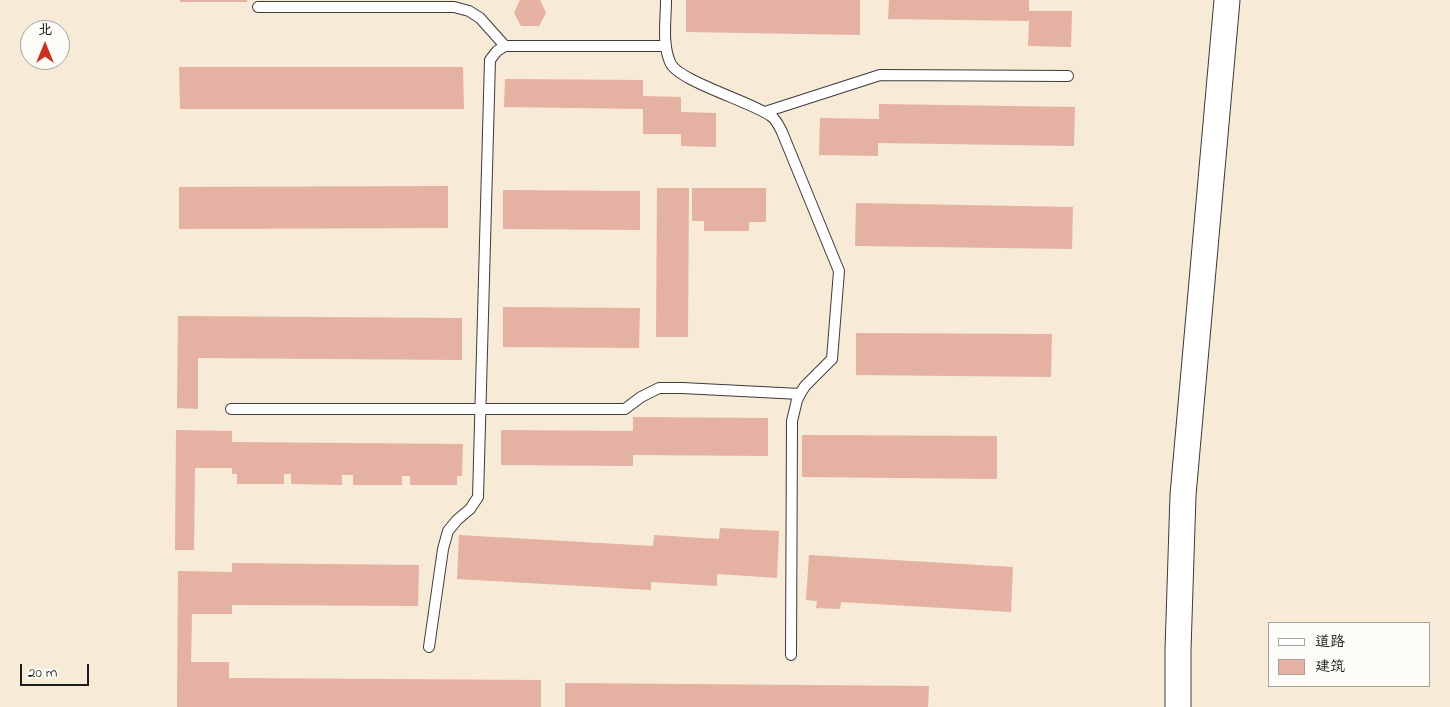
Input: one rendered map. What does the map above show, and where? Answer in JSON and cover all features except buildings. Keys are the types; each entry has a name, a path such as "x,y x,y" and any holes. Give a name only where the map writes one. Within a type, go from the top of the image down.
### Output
{"street":[{"path":"1178,707 1183,495 1227,0"}],"lane":[{"path":"469,0 469,11"},
{"path":"666,0 666,46 670,64 687,78 755,106 773,117 782,132 839,271 832,359 805,386 797,400 792,421 791,655"},
{"path":"258,7 454,7 469,11 480,18 505,46"},
{"path":"429,646 443,549 448,531 470,509 478,496 490,60 497,51 505,46 666,46"},
{"path":"765,112 880,75 1068,76"},
{"path":"231,408 624,409 641,397 659,388 800,394"}]}
